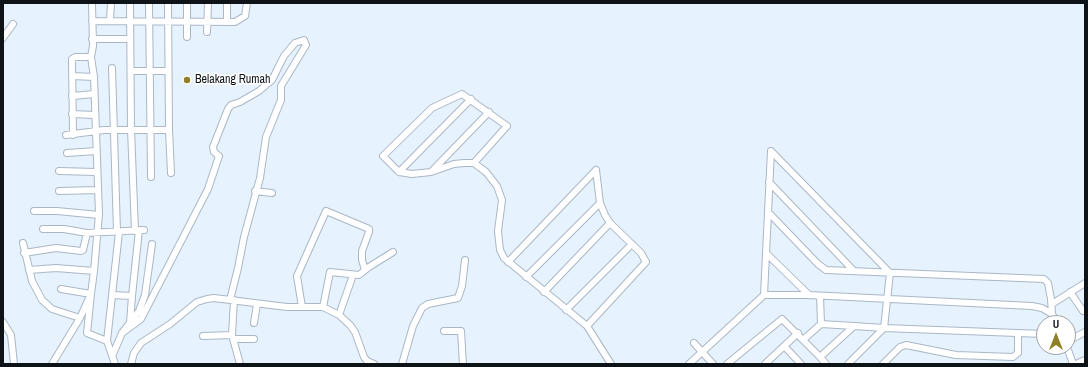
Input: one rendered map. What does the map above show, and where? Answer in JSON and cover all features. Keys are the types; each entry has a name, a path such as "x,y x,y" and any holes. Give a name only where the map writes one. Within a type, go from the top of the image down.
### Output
{"street":[{"path":"92,3 93,46 91,57 94,77 96,172 99,215 87,333 100,336 107,341 113,354 115,364"},
{"path":"110,21 111,3"},
{"path":"130,3 131,129 139,230 130,323"},
{"path":"149,3 148,21 151,177"},
{"path":"168,3 171,173"},
{"path":"187,3 187,37"},
{"path":"207,32 208,3"},
{"path":"227,3 227,22"},
{"path":"92,20 235,22 242,19 246,11 247,3"},
{"path":"3,38 13,24"},
{"path":"92,39 130,39"},
{"path":"122,333 141,319 208,189 219,156 214,152 213,147 228,109 231,105 240,102 272,80 284,56 291,47 298,41 304,40 306,44 281,86 281,100 266,138 260,178 232,300 233,337 240,364"},
{"path":"91,57 75,57 72,59 72,114 70,135 131,129 170,130"},
{"path":"107,341 118,232 113,130 112,68"},
{"path":"130,71 168,71"},
{"path":"72,76 94,77"},
{"path":"72,96 94,94"},
{"path":"474,163 507,126 462,94 432,108 383,156 400,172 431,172 454,164 474,163 491,176 497,186 502,200 498,231 500,250 508,262 587,326 611,364"},
{"path":"400,172 471,99"},
{"path":"431,172 489,112"},
{"path":"72,114 95,115"},
{"path":"67,153 96,151"},
{"path":"764,295 771,151 890,273 884,328 848,364"},
{"path":"409,162 419,173"},
{"path":"508,262 596,170 600,202 604,215 646,259 646,262 587,326"},
{"path":"59,171 96,172"},
{"path":"769,182 854,271"},
{"path":"59,191 98,190"},
{"path":"256,191 272,193"},
{"path":"526,276 600,202"},
{"path":"34,210 99,215"},
{"path":"302,306 297,276 326,211 369,229 370,232 362,251 362,260 366,270"},
{"path":"768,212 823,268 890,273 1044,279 1048,283 1052,304 1052,314"},
{"path":"544,292 610,223"},
{"path":"43,229 64,229 86,233 139,230"},
{"path":"24,253 56,248 81,251 83,250 86,233"},
{"path":"23,243 24,253 32,281 46,306 80,318"},
{"path":"113,354 122,333 139,310 145,295 152,244"},
{"path":"566,310 632,244"},
{"path":"324,307 330,272 360,275 393,252"},
{"path":"766,253 809,295"},
{"path":"402,364 413,326 422,308 428,304 458,298 462,286 465,260"},
{"path":"29,270 56,268 94,271"},
{"path":"339,315 353,275"},
{"path":"1052,304 1085,283"},
{"path":"61,289 90,294"},
{"path":"1070,292 1083,311 1085,310"},
{"path":"52,364 80,318 90,294"},
{"path":"112,295 132,296"},
{"path":"689,364 764,295 809,295 1032,306 1042,308 1052,314"},
{"path":"820,296 820,324"},
{"path":"131,364 134,353 141,344 170,324 197,302 207,299 232,300 287,307 324,307 339,315 350,325 355,332 365,359 374,364"},
{"path":"254,324 257,304"},
{"path":"727,364 782,319 804,339 826,364"},
{"path":"3,322 11,335 14,364"},
{"path":"804,339 820,324 1036,334"},
{"path":"820,357 854,326"},
{"path":"444,331 461,331 463,364"},
{"path":"1076,337 1085,332"},
{"path":"766,364 773,362 785,346 798,333"},
{"path":"883,364 900,347 906,345 956,355 1013,357 1018,353 1018,334"},
{"path":"203,336 254,339"},
{"path":"694,343 713,364"},
{"path":"785,346 801,364"},
{"path":"1076,364 1085,360"}],"place":[{"name":"Belakang Rumah","path":"187,80"}]}
